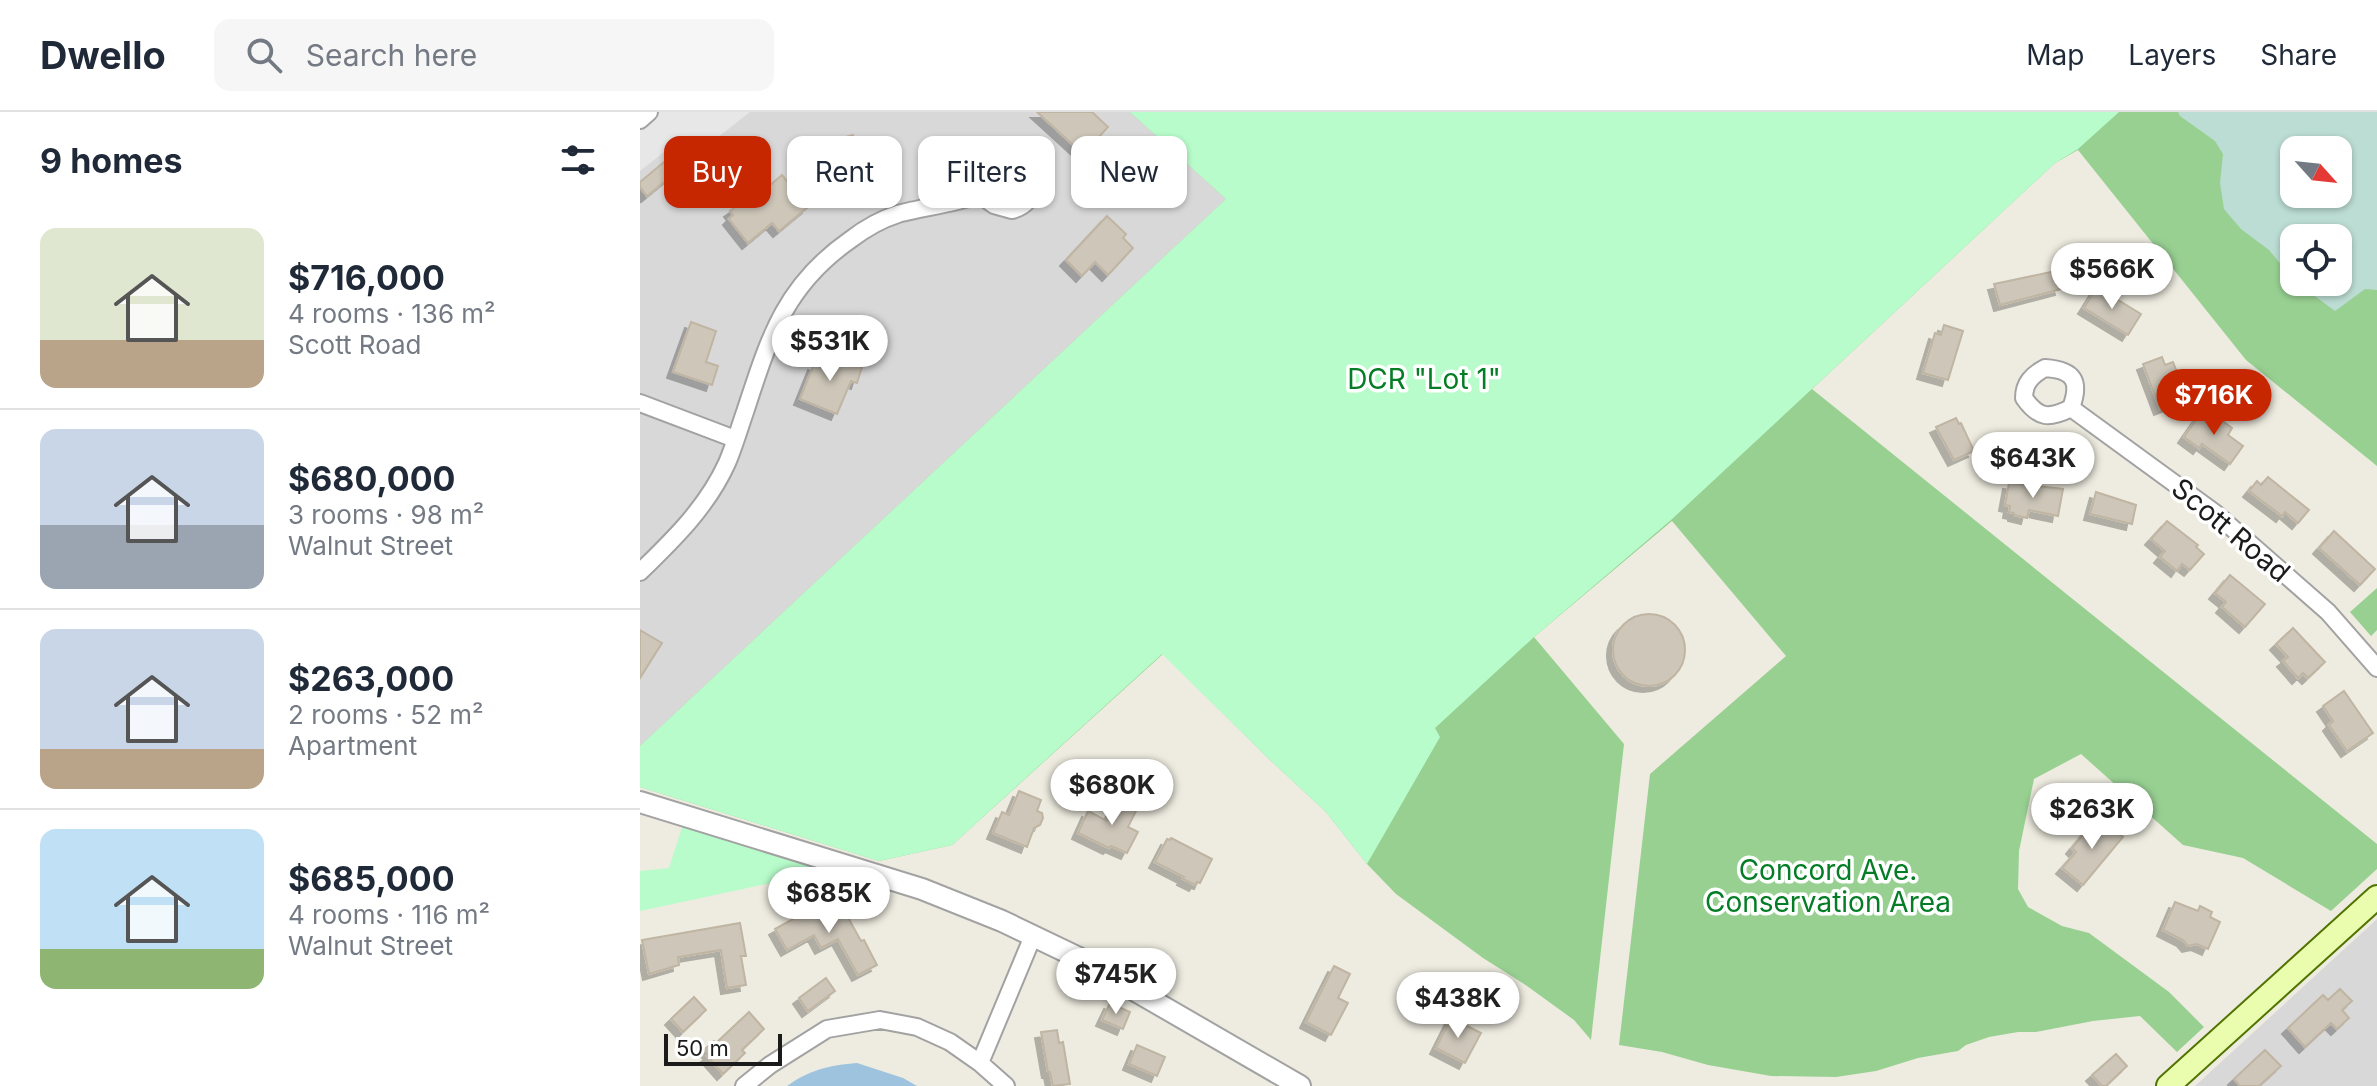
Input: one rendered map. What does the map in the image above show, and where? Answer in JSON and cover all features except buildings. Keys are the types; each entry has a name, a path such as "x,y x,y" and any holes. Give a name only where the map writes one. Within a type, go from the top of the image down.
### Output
{"main road":[{"path":"2168,1086 2377,897"}],"street":[{"path":"640,120 649,112"},
{"path":"640,572 701,507 728,462 771,334 791,297 817,265 852,238 895,215 923,208"},
{"path":"640,403 735,439"},
{"name":"Scott Road","path":"2071,408 2215,513 2328,612 2377,668"},
{"path":"640,802 922,889 967,906 1077,957 1300,1086"},
{"path":"980,1063 1033,936"},
{"path":"744,1086 770,1065 827,1029 880,1020 917,1027 950,1042 1006,1086"}],"shaded area":[{"path":"640,112 1130,112 1156,136 1071,136 1071,208 1187,208 1187,164 1226,199 640,746"},
{"path":"640,112 750,112 719,136 664,136 664,152 640,171"},
{"path":"2178,112 2377,112 2377,290 2365,289 2335,311 2314,296 2352,296 2352,224 2280,224 2280,263 2269,250 2241,229 2224,209 2220,183 2223,154 2215,141"},
{"path":"2377,919 2377,1086 2195,1086"},
{"path":"857,1063 903,1078 917,1086 787,1086 820,1069"}],"green space":[{"name":"Concord Ave. Conservation Area","path":"1130,112 2377,112 2377,466 2246,360 2078,150 2055,163 1812,389 2377,844 2377,869 2331,911 2243,858 2183,845 2081,754 2034,779 2019,851 2018,889 2028,907 2062,926 2089,933 2169,992 2204,1027 2177,1052 2140,1016 1989,1037 1958,1051 1918,1058 1876,1071 1836,1077 1771,1076 1619,1045 1650,774 1786,656 1672,521 1534,637 1624,744 1591,1040 1574,1020 1396,894 1367,864 1326,812 1163,654 952,845 879,861 640,787 640,746 1226,199 1187,164 1187,136 1156,136"},
{"name":"DCR \"Lot 1\"","path":"1130,112 2119,112 2078,149 2055,163 1671,520 1534,637 1435,728 1440,737 1367,864 1326,812 1162,654 952,845 879,861 640,787 640,746 1226,199 1187,164 1187,136 1156,136"},
{"path":"2377,588 2377,630 2371,636 2350,612"},
{"path":"682,827 828,871 640,911 640,871 669,868"}]}
